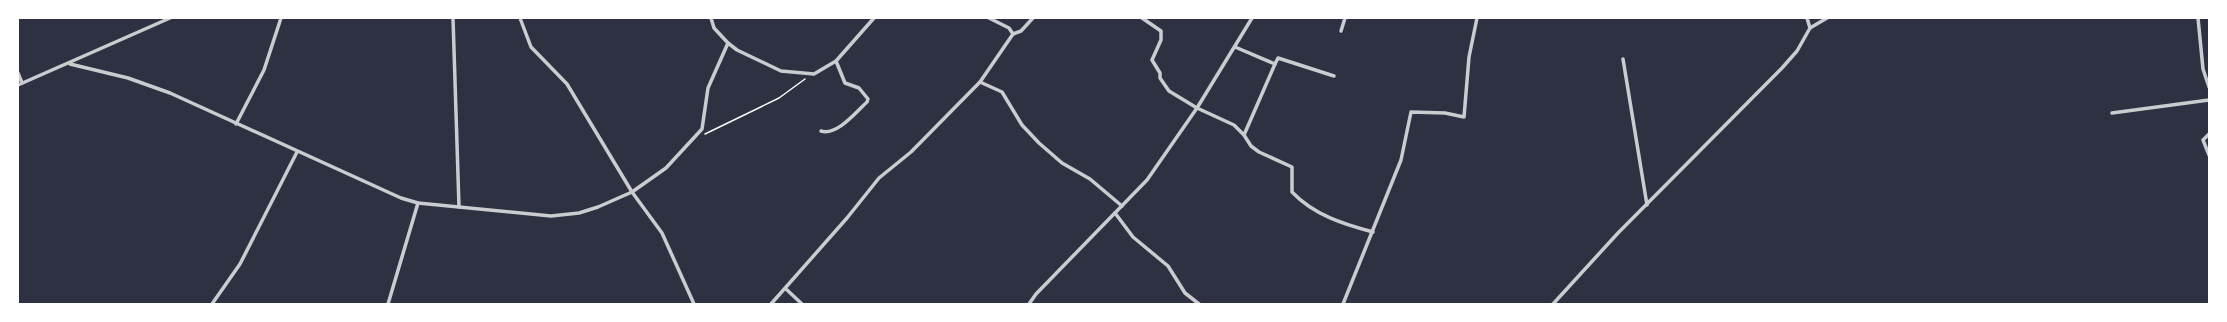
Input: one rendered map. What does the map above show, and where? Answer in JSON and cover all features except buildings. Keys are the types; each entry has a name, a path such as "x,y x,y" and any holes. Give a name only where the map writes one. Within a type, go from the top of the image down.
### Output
{"street":[{"path":"18,73 20,84 70,64 170,18"},
{"path":"236,124 264,70 281,18"},
{"path":"453,18 459,207"},
{"path":"520,18 531,47 567,84 632,192 662,233 694,304"},
{"path":"710,18 714,28 737,50 781,71 814,74 836,61 874,18"},
{"path":"989,18 1009,28 1013,34"},
{"path":"771,304 786,289 847,218 879,178 911,152 980,82 1013,34 1021,31 1033,18"},
{"path":"1142,18 1161,31 1161,40 1152,60 1160,73 1160,78 1169,91 1197,108 1221,118 1244,135 1251,146 1259,152 1292,167 1292,192 1296,197 1329,219 1373,232"},
{"path":"1029,304 1036,294 1147,180 1197,108 1252,18"},
{"path":"1341,31 1345,18"},
{"path":"1343,304 1401,160 1411,112 1445,113 1464,117 1469,57 1477,18"},
{"path":"1807,18 1810,28"},
{"path":"1553,304 1618,233 1782,68 1797,51 1810,28 1827,18"},
{"path":"2198,18 2203,69 2209,87"},
{"path":"70,64 128,78 170,93 401,198 418,203 551,216 579,213 598,207 632,192 666,168 693,141 702,129 708,88 728,43"},
{"path":"1234,47 1275,64"},
{"path":"1244,135 1278,58 1334,76"},
{"path":"1623,59 1646,205"},
{"path":"821,131 832,132 867,102 868,99 859,88 845,83 841,78 836,61"},
{"path":"980,82 1002,92 1022,125 1039,143 1062,163 1090,179 1122,206"},
{"path":"2112,113 2209,100"},
{"path":"2209,134 2203,140 2209,155"},
{"path":"212,304 240,264 297,152"},
{"path":"388,304 418,203"},
{"path":"1115,213 1133,237 1168,266 1185,293 1199,304"},
{"path":"786,289 802,304"}],"path":[{"path":"693,141 779,98 814,74"}]}
